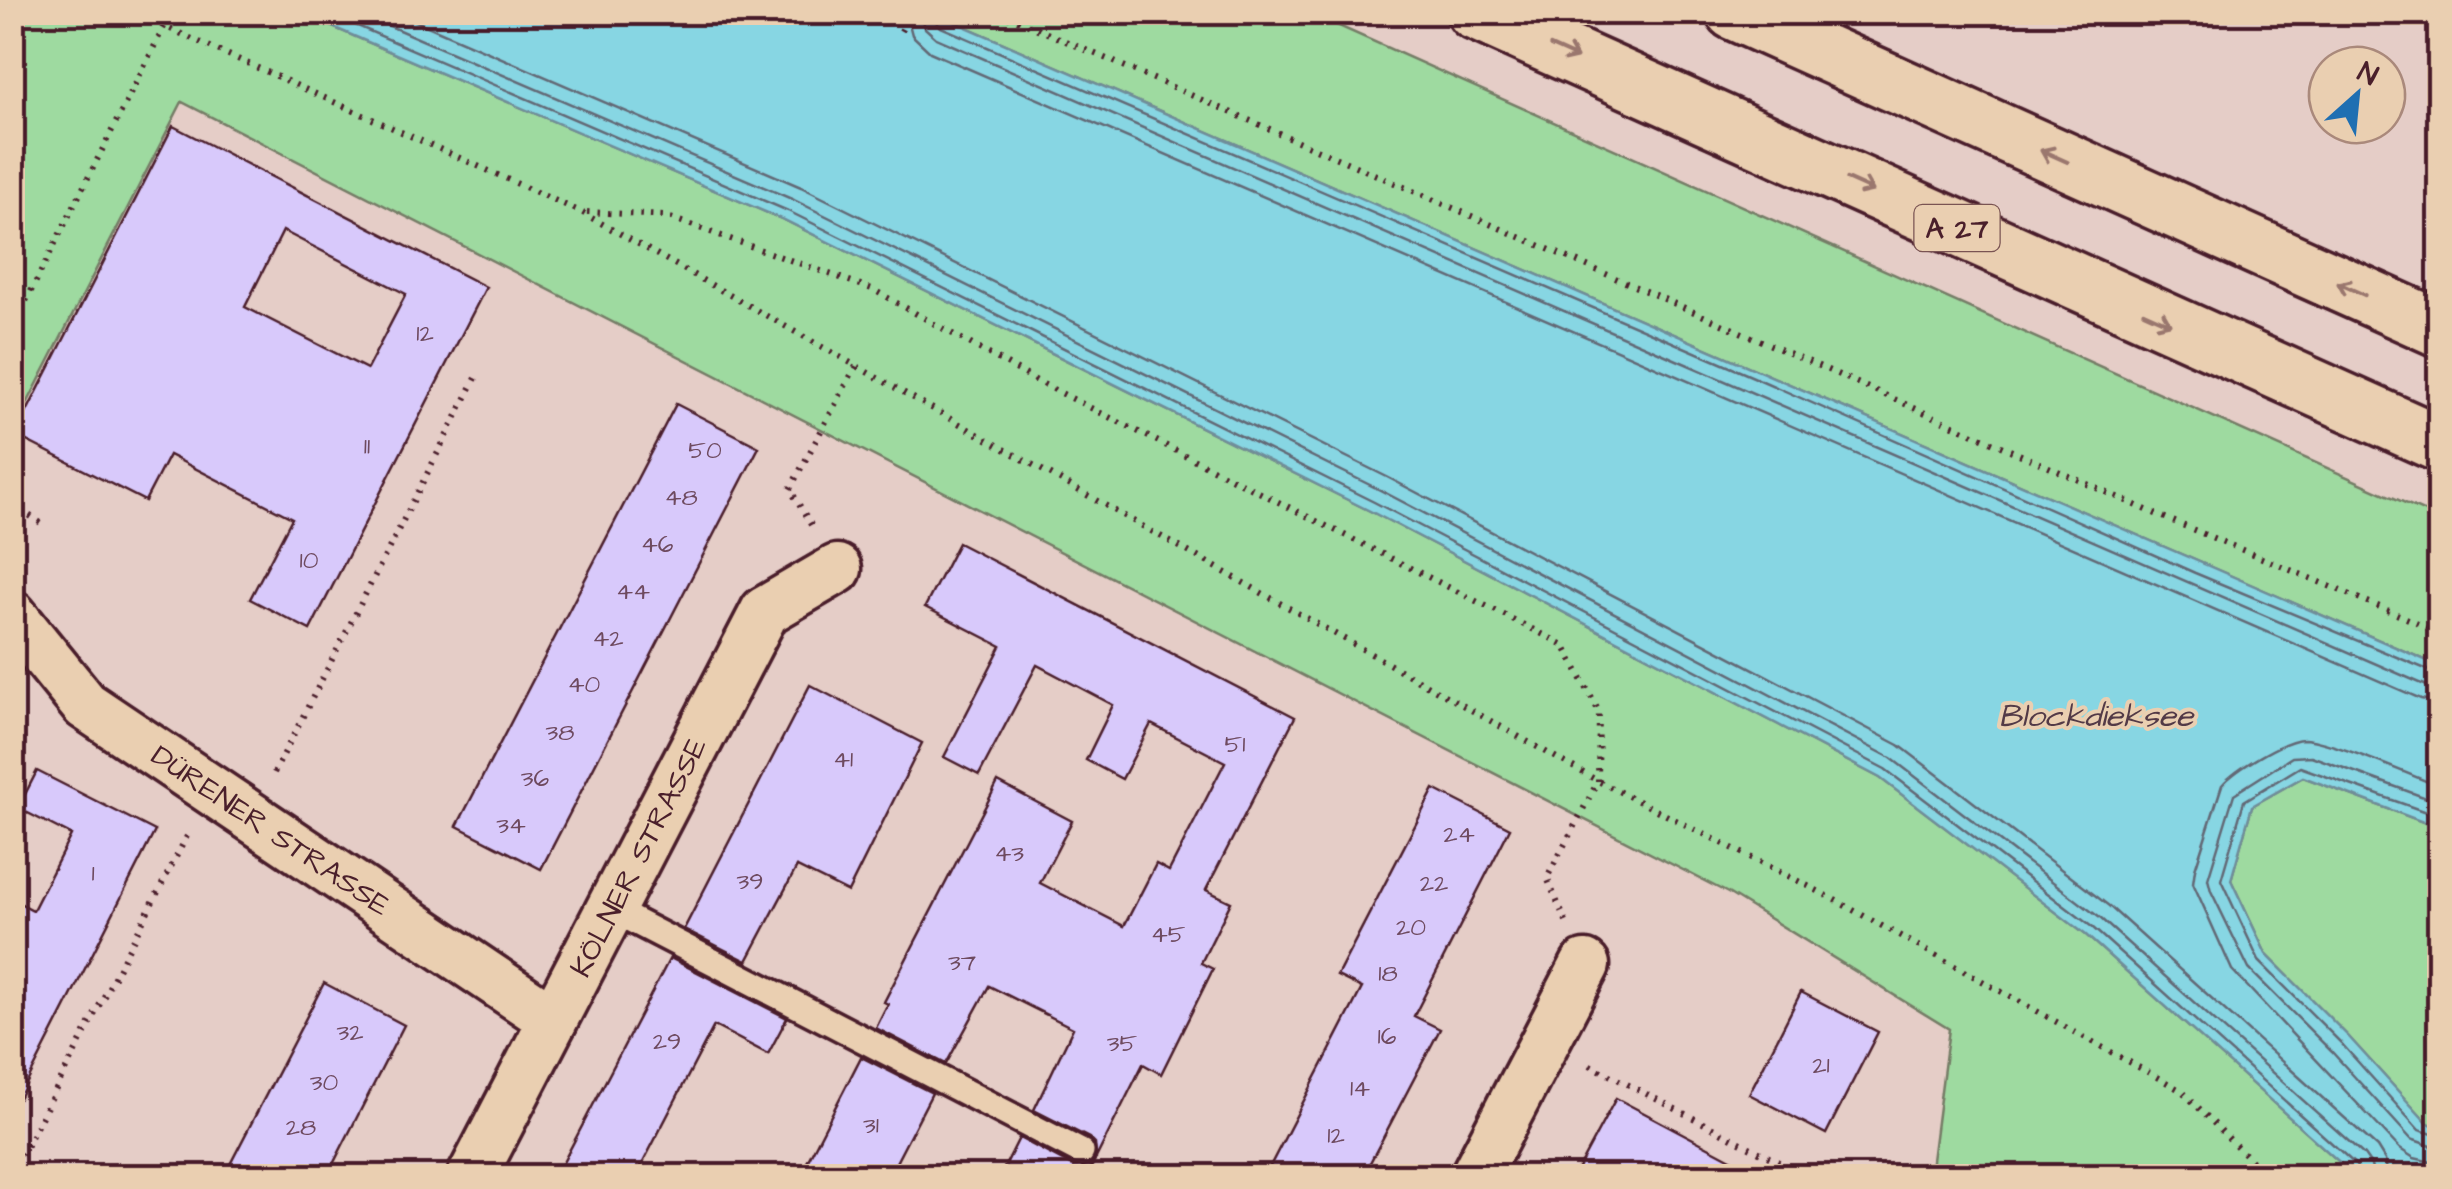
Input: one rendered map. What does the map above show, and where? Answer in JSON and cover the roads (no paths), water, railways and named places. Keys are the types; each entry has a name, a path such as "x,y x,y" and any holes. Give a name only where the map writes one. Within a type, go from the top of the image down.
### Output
{"highway":[{"name":"A 27","path":"1475,12 2440,444"},
{"path":"1734,12 2440,329"}],"street":[{"name":"KÖLNER STRASSE","path":"472,1176 765,611 838,569"},
{"name":"DÜRENER STRASSE","path":"12,615 85,705 553,1020"},
{"path":"1476,1176 1585,964"}],"lane":[{"path":"611,908 1081,1152"}],"water":[{"name":"Blockdieksee","path":"300,13 934,13 2439,666 2439,828 2303,777 2252,806 2231,880 2266,954 2427,1123 2439,1127 2439,1176 2355,1176 2086,935 1880,778 1370,511 784,220"}]}
